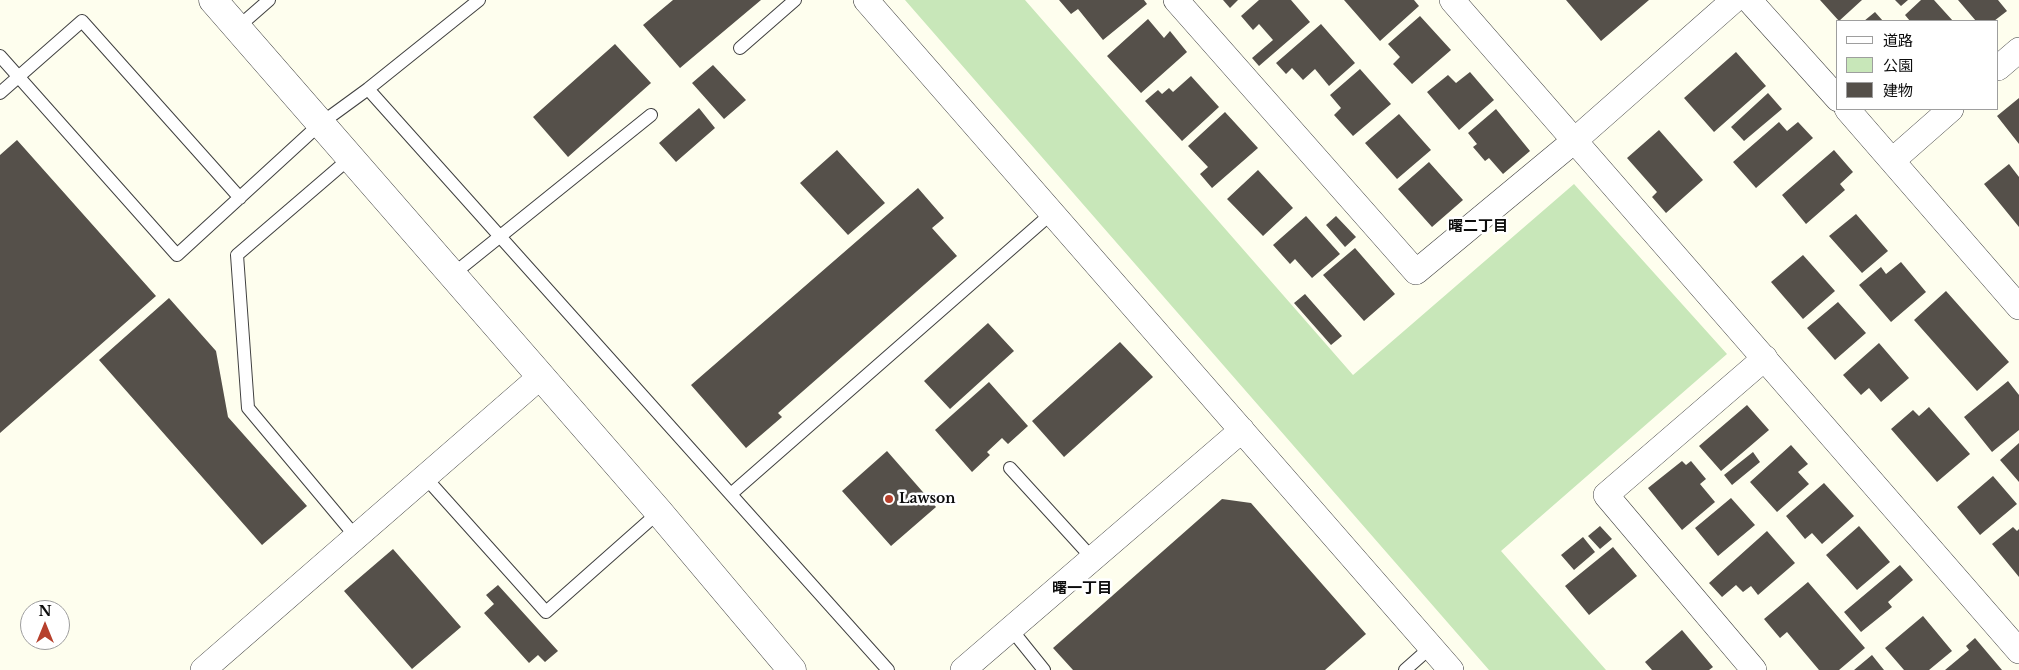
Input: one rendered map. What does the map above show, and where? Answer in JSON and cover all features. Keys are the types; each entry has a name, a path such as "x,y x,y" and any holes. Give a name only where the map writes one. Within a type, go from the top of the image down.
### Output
{"street":[{"path":"213,0 659,512 792,670"},
{"path":"866,0 1451,670"},
{"path":"1176,0 1416,272 1574,142 1734,0"},
{"path":"1452,0 1574,142 1766,358 2019,651"},
{"path":"1749,0 1836,97"},
{"path":"1999,67 2019,50"},
{"path":"1848,110 2019,307"},
{"path":"1893,160 1950,110"},
{"path":"1754,670 1606,495 1766,358"},
{"path":"203,670 540,377"},
{"path":"963,670 1242,430"}],"lane":[{"path":"237,28 269,0"},
{"path":"0,56 176,255 320,124 368,89 479,0"},
{"path":"740,48 795,0"},
{"path":"0,94 82,21 240,198"},
{"path":"368,89 888,670"},
{"path":"452,276 651,115"},
{"path":"350,158 237,255 248,408 356,537"},
{"path":"731,494 1052,213"},
{"path":"1010,468 1093,559"},
{"path":"425,477 546,612 659,512"},
{"path":"1011,629 1044,670"},
{"path":"1405,670 1431,647"}],"green space":[{"path":"905,0 1025,0 1353,375 1574,184 1727,354 1501,551 1606,670 1489,670"}],"building":[{"path":"673,0 761,0 680,68 643,25"},
{"path":"1059,0 1144,0 1147,4 1103,40 1078,9 1071,14"},
{"path":"1223,0 1238,0 1230,8"},
{"path":"1259,0 1291,0 1310,22 1259,66 1252,58 1273,40 1259,24 1253,30 1241,16"},
{"path":"1344,0 1414,0 1419,6 1380,41"},
{"path":"1566,0 1649,0 1601,41"},
{"path":"1820,0 1862,0 1840,20"},
{"path":"1895,0 1908,0 1901,6"},
{"path":"1921,0 1934,0 1952,20 1909,20 1905,15"},
{"path":"1958,0 1998,0 2007,11 1995,20 1975,20"},
{"path":"1875,12 1882,20 1865,20"},
{"path":"1420,16 1451,50 1412,84 1393,64 1400,57 1388,44"},
{"path":"1148,19 1164,38 1170,31 1187,52 1141,93 1107,56"},
{"path":"1321,24 1355,63 1329,86 1315,69 1303,80 1292,68 1286,74 1276,63"},
{"path":"615,44 651,83 568,157 533,117"},
{"path":"1736,52 1766,86 1714,132 1684,98"},
{"path":"713,65 746,100 724,119 692,83"},
{"path":"1360,69 1391,104 1353,136 1334,115 1341,108 1330,95"},
{"path":"1470,72 1494,100 1459,130 1427,92 1448,75 1456,83"},
{"path":"1191,76 1219,107 1182,141 1145,101 1158,90 1162,94 1169,88 1173,92"},
{"path":"1768,93 1782,109 1744,141 1731,127"},
{"path":"2019,98 2019,144 1997,116"},
{"path":"699,108 715,128 676,162 659,143"},
{"path":"1496,109 1530,151 1503,174 1489,158 1485,161 1473,147 1477,144 1468,133"},
{"path":"1225,112 1258,148 1212,188 1200,174 1208,167 1188,146"},
{"path":"1399,114 1431,150 1397,179 1365,143"},
{"path":"1779,122 1787,131 1798,122 1813,138 1756,188 1733,162"},
{"path":"1659,130 1703,180 1666,213 1652,197 1657,192 1627,158"},
{"path":"17,140 156,296 0,433 0,155"},
{"path":"837,150 885,203 848,235 800,183"},
{"path":"1834,150 1853,172 1840,184 1845,190 1806,224 1782,195"},
{"path":"1429,162 1463,200 1432,227 1398,189"},
{"path":"2009,164 2019,177 2019,227 1984,184"},
{"path":"1258,170 1293,208 1263,236 1227,199"},
{"path":"918,188 944,218 932,228 957,256 778,413 782,417 746,448 691,385"},
{"path":"1856,214 1888,251 1862,273 1829,236"},
{"path":"1306,216 1340,254 1312,278 1295,259 1290,264 1273,245"},
{"path":"1336,216 1356,237 1345,247 1326,225"},
{"path":"1355,248 1395,294 1364,321 1323,275"},
{"path":"1803,255 1835,291 1803,319 1771,282"},
{"path":"1901,262 1926,292 1891,322 1859,285 1881,267 1886,274"},
{"path":"1946,291 2009,362 1977,391 1914,320"},
{"path":"1305,294 1342,336 1331,345 1294,303"},
{"path":"169,298 216,351 228,417 307,506 262,545 99,360"},
{"path":"1838,302 1866,333 1835,360 1807,328"},
{"path":"988,323 1014,351 950,409 924,381"},
{"path":"1120,342 1153,377 1064,457 1032,421"},
{"path":"1879,343 1909,378 1881,402 1869,388 1861,395 1843,375"},
{"path":"2008,381 2019,395 2019,430 1992,452 1964,417"},
{"path":"989,382 1028,426 1008,444 1002,438 987,452 990,455 972,472 935,430"},
{"path":"1747,405 1769,430 1721,471 1699,446"},
{"path":"1929,407 1970,454 1937,482 1891,429 1913,410 1919,416"},
{"path":"2019,443 2019,482 2000,460"},
{"path":"1791,445 1808,464 1798,472 1809,484 1777,512 1750,482"},
{"name":"Lawson","path":"887,451 936,507 891,546 842,491"},
{"path":"1753,452 1760,462 1732,485 1724,475"},
{"path":"1682,461 1686,465 1691,461 1706,479 1700,484 1715,502 1682,530 1648,488"},
{"path":"1993,476 2017,504 1980,535 1957,507"},
{"path":"1824,483 1854,516 1822,544 1812,533 1805,539 1786,516"},
{"path":"1731,498 1755,525 1718,556 1695,528"},
{"path":"1222,499 1251,503 1366,634 1325,670 1073,670 1053,648"},
{"path":"1600,526 1612,539 1600,549 1588,536"},
{"path":"1859,526 1890,562 1857,590 1826,555"},
{"path":"2013,527 2017,531 2019,529 2019,577 1992,544"},
{"path":"1767,531 1795,563 1758,595 1751,586 1743,592 1736,585 1722,597 1709,583"},
{"path":"1583,537 1595,552 1574,570 1561,555"},
{"path":"1613,547 1637,576 1589,615 1565,586"},
{"path":"393,549 461,627 412,669 344,591"},
{"path":"1900,565 1913,580 1888,602 1892,607 1861,632 1844,612"},
{"path":"1808,582 1865,648 1839,670 1819,670 1787,632 1780,638 1764,619"},
{"path":"498,585 558,651 545,662 538,655 529,663 484,613 494,604 486,595"},
{"path":"1923,616 1952,651 1929,670 1904,670 1885,648"},
{"path":"1682,630 1713,667 1709,670 1652,670 1645,662"},
{"path":"1975,638 2002,670 1945,670 1969,650 1966,646"},
{"path":"1872,655 1884,670 1854,670"}],"place":[{"name":"Lawson","path":"889,499"}],"district":[{"name":"曙二丁目","path":"1478,227"},
{"name":"曙一丁目","path":"1082,589"}]}
